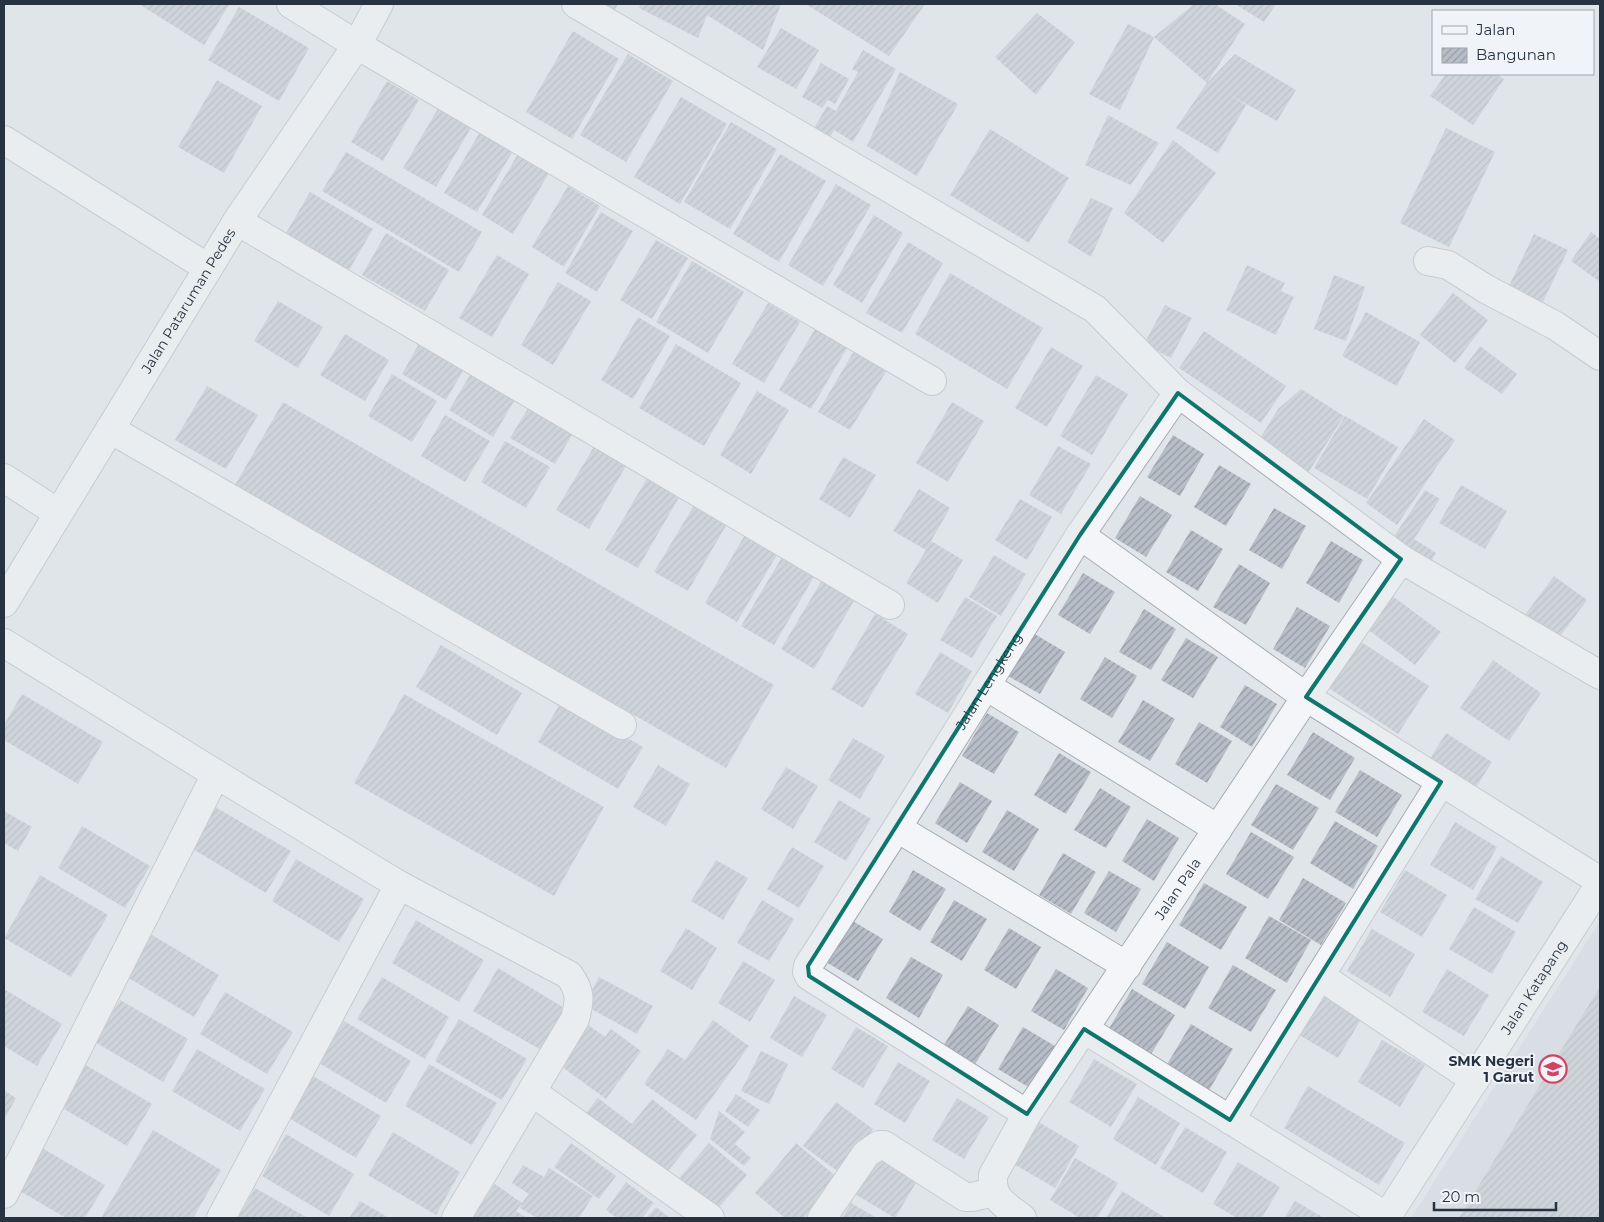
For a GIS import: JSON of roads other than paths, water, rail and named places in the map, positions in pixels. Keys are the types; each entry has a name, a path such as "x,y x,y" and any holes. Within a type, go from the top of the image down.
{"street":[{"path":"291,4 358,46 932,381"},
{"name":"Jalan Pataruman Pedes","path":"4,603 237,221 358,46 379,4"},
{"path":"576,4 1095,309 1178,393 1401,559 1600,674"},
{"path":"4,140 208,268"},
{"path":"237,221 890,605"},
{"path":"1428,261 1448,266 1486,289 1556,326 1600,356"},
{"name":"Jalan Lengkeng","path":"1027,1114 809,976 807,972 808,966 897,828 1080,535 1178,393"},
{"path":"110,429 622,725"},
{"path":"4,478 58,512"},
{"path":"1080,535 1306,697 1600,883"},
{"name":"Jalan Pala","path":"994,1192 993,1175 1027,1114 1306,697 1401,559"},
{"path":"4,643 399,884 569,975 577,987 579,1003 575,1019 456,1218"},
{"path":"986,686 1218,829"},
{"path":"4,1194 216,774"},
{"path":"1230,1120 1441,782"},
{"path":"897,828 1126,966"},
{"name":"Jalan Katapang","path":"1387,1218 1600,883"},
{"path":"221,1218 399,884"},
{"path":"1320,976 1475,1080"},
{"path":"1084,1029 1387,1218"},
{"path":"532,1092 710,1218"},
{"path":"822,1218 866,1154 878,1145 884,1146 965,1197 994,1192 999,1199 1022,1218"}],"place":[{"name":"SMK Negeri 1 Garut","path":"1553,1069"}]}
